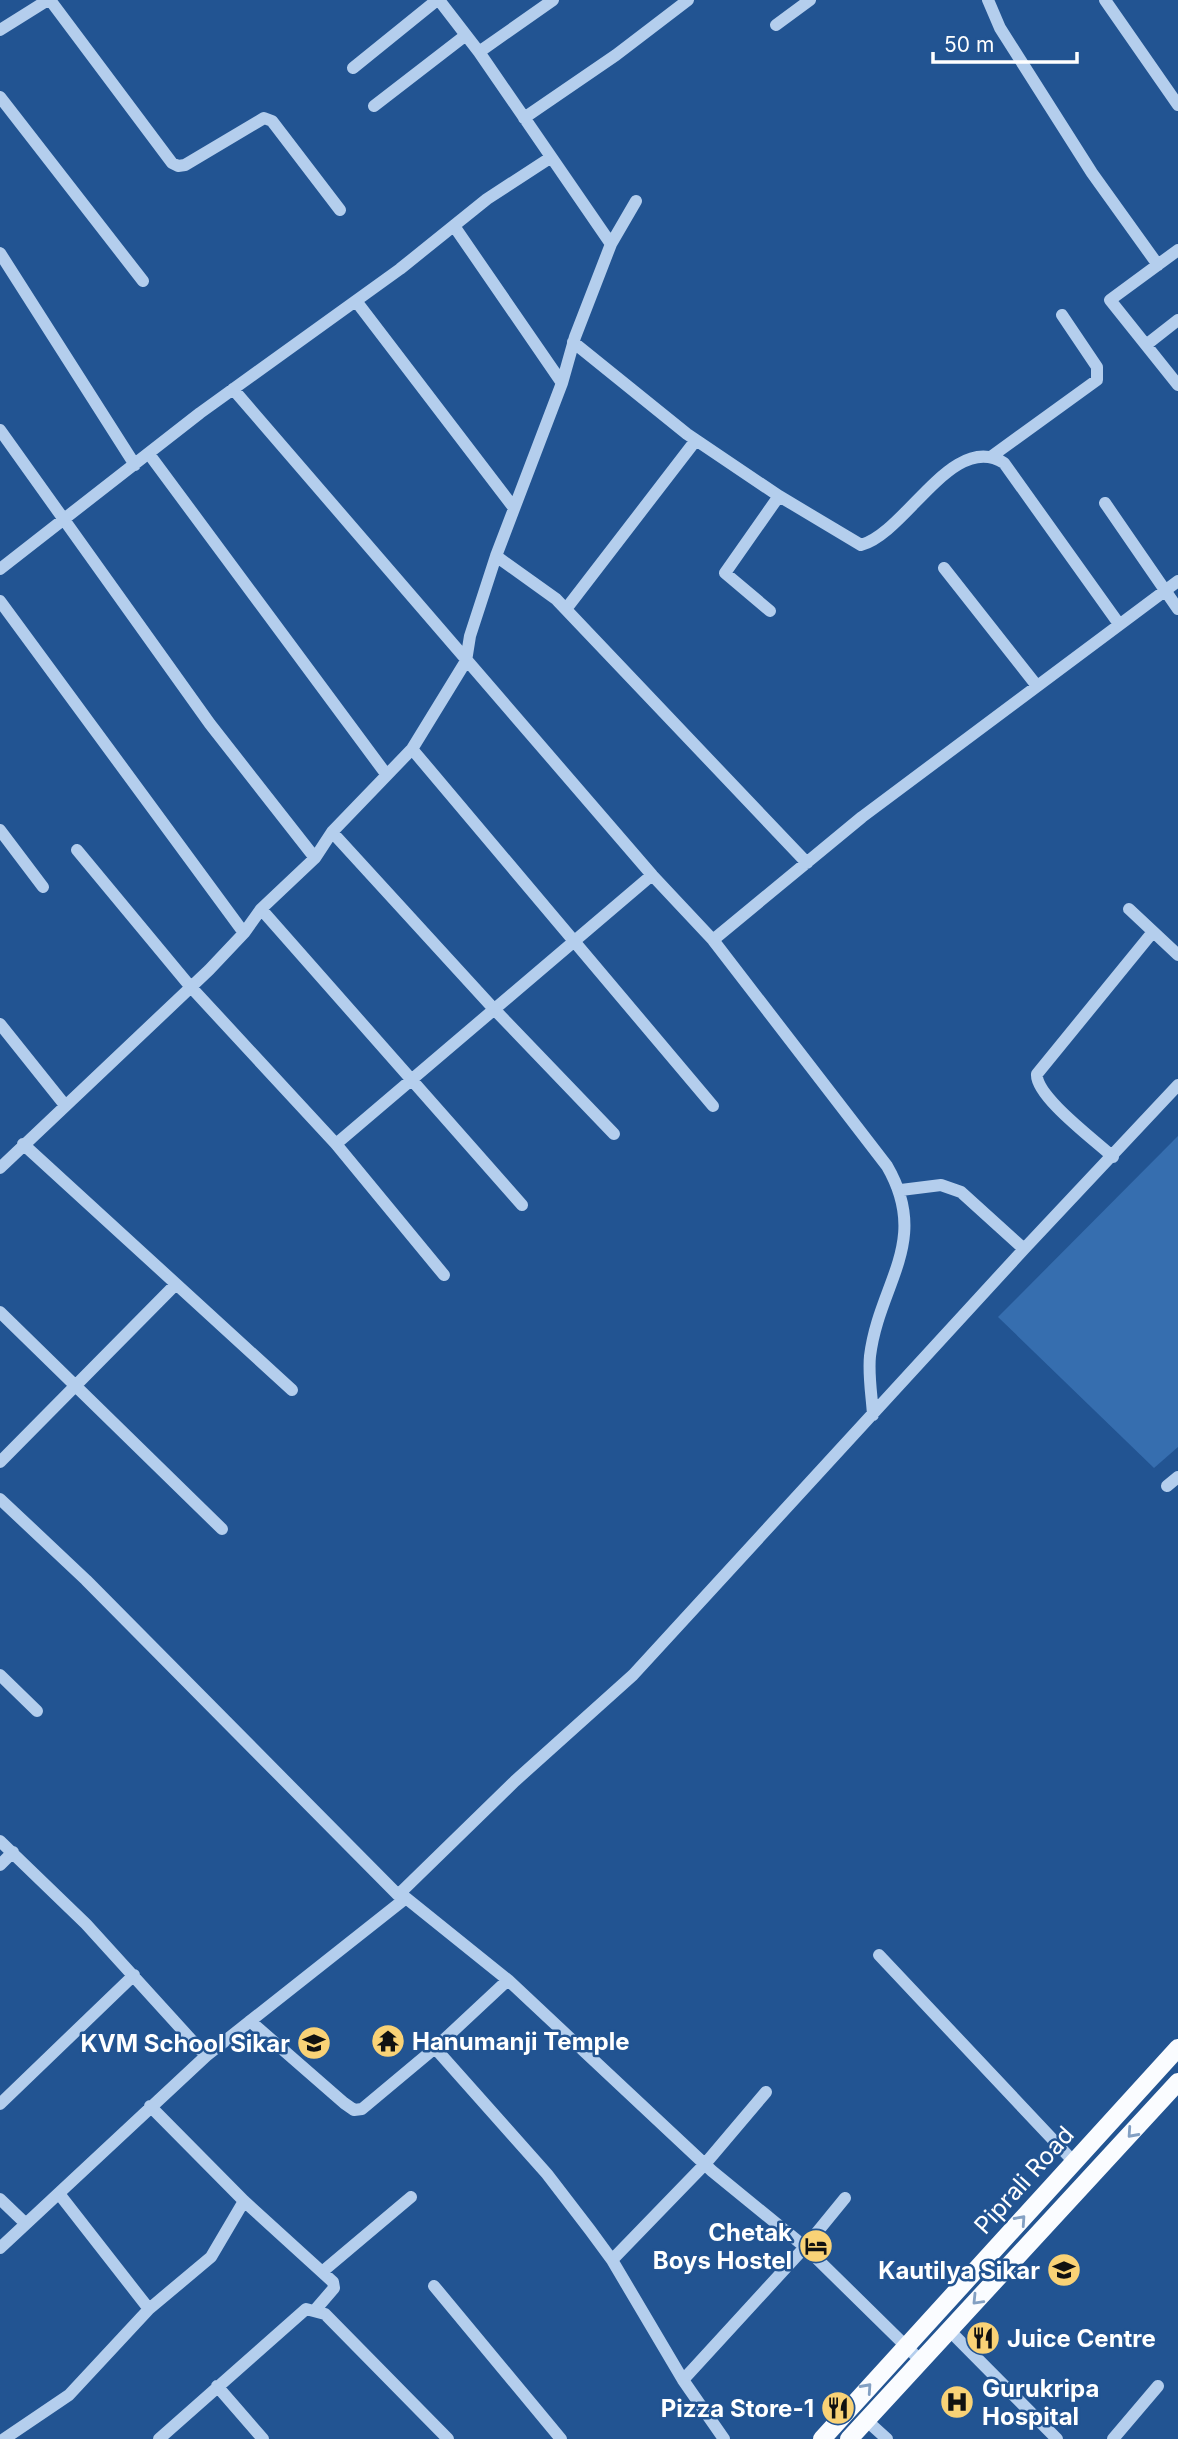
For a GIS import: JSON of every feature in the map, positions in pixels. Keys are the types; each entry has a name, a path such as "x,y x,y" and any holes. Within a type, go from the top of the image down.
{"main road":[{"name":"Piprali Road","path":"822,2439 1178,2049"},
{"path":"849,2439 1178,2082"}],"street":[{"path":"0,30 49,0 172,163 184,165 264,118 272,121 340,210"},
{"path":"353,68 438,0 479,52 611,244"},
{"path":"479,52 553,0"},
{"path":"524,118 616,55 688,0"},
{"path":"776,25 810,0"},
{"path":"988,0 1000,28 1092,173 1158,265"},
{"path":"1105,0 1178,105"},
{"path":"374,106 466,35"},
{"path":"0,97 143,281"},
{"path":"0,569 233,389 356,300 487,199 550,158"},
{"path":"0,1168 244,933 261,909 315,858 332,832 412,749 467,661 470,636 496,556 562,383 573,342 611,244 636,201"},
{"path":"454,226 562,383"},
{"path":"1178,250 1110,300 1178,385"},
{"path":"0,253 135,465"},
{"path":"356,300 514,508"},
{"path":"992,456 1097,380 1097,367 1062,315"},
{"path":"1146,345 1178,320"},
{"path":"573,342 696,440 779,496 861,545 879,537 952,468 975,456 992,456 1003,463 1119,624"},
{"path":"233,389 652,875 713,940 887,1166 901,1190 904,1240 870,1357 873,1415"},
{"path":"0,430 210,724 315,858"},
{"path":"566,609 696,440"},
{"path":"149,454 386,774"},
{"path":"770,611 725,573 779,496"},
{"path":"1105,503 1178,608"},
{"path":"496,556 566,609 807,863"},
{"path":"944,568 1037,686"},
{"path":"713,940 862,817 1178,581"},
{"path":"0,601 244,933"},
{"path":"412,749 713,1106"},
{"path":"0,830 43,887"},
{"path":"332,832 493,1008 614,1134"},
{"path":"77,850 189,985 336,1144 444,1275"},
{"path":"336,1144 652,875"},
{"path":"261,909 522,1205"},
{"path":"1129,909 1178,955"},
{"path":"1113,1157 1044,1095 1037,1081 1037,1074 1152,933"},
{"path":"0,1024 64,1104"},
{"path":"0,2248 25,2223 60,2195 150,2106 206,2056 332,1959 402,1896 515,1781 633,1675 1178,1085"},
{"path":"23,1144 292,1390"},
{"path":"901,1190 941,1185 961,1192 1024,1249"},
{"path":"0,1462 176,1284"},
{"path":"0,1312 222,1529"},
{"path":"1167,1486 1178,1477"},
{"path":"0,1499 86,1580 402,1896 508,1980 705,2164 805,2247 920,2360"},
{"path":"0,1675 37,1711"},
{"path":"0,1841 134,1975 206,2056"},
{"path":"0,1865 13,1852"},
{"path":"879,1955 1074,2162"},
{"path":"0,2104 134,1975"},
{"path":"250,2021 354,2110 373,2102 435,2049 508,1980"},
{"path":"435,2049 547,2174 612,2260 683,2380 724,2439"},
{"path":"612,2260 705,2164 766,2092"},
{"path":"150,2106 244,2201 334,2285 316,2309"},
{"path":"60,2195 149,2309"},
{"path":"322,2272 411,2197"},
{"path":"683,2380 805,2247 845,2198"},
{"path":"0,2199 25,2223"},
{"path":"4,2439 69,2395 149,2309 211,2257 244,2201"},
{"path":"434,2286 561,2439"},
{"path":"159,2439 298,2313 306,2309 316,2309 325,2314 448,2439"},
{"path":"948,2329 1057,2439"},
{"path":"216,2386 263,2439"},
{"path":"1113,2439 1158,2386"},
{"path":"866,2420 887,2439"}],"shaded area":[{"path":"1178,1136 1178,1447 1154,1468 998,1317"}],"place":[{"name":"Hanumanji Temple","path":"388,2041"},
{"name":"KVM School Sikar","path":"314,2043"},
{"name":"Chetak Boys Hostel","path":"816,2246"},
{"name":"Kautilya Sikar","path":"1064,2270"},
{"name":"Juice Centre","path":"983,2338"},
{"name":"Gurukripa Hospital","path":"957,2402"},
{"name":"Pizza Store-1","path":"838,2408"}]}
